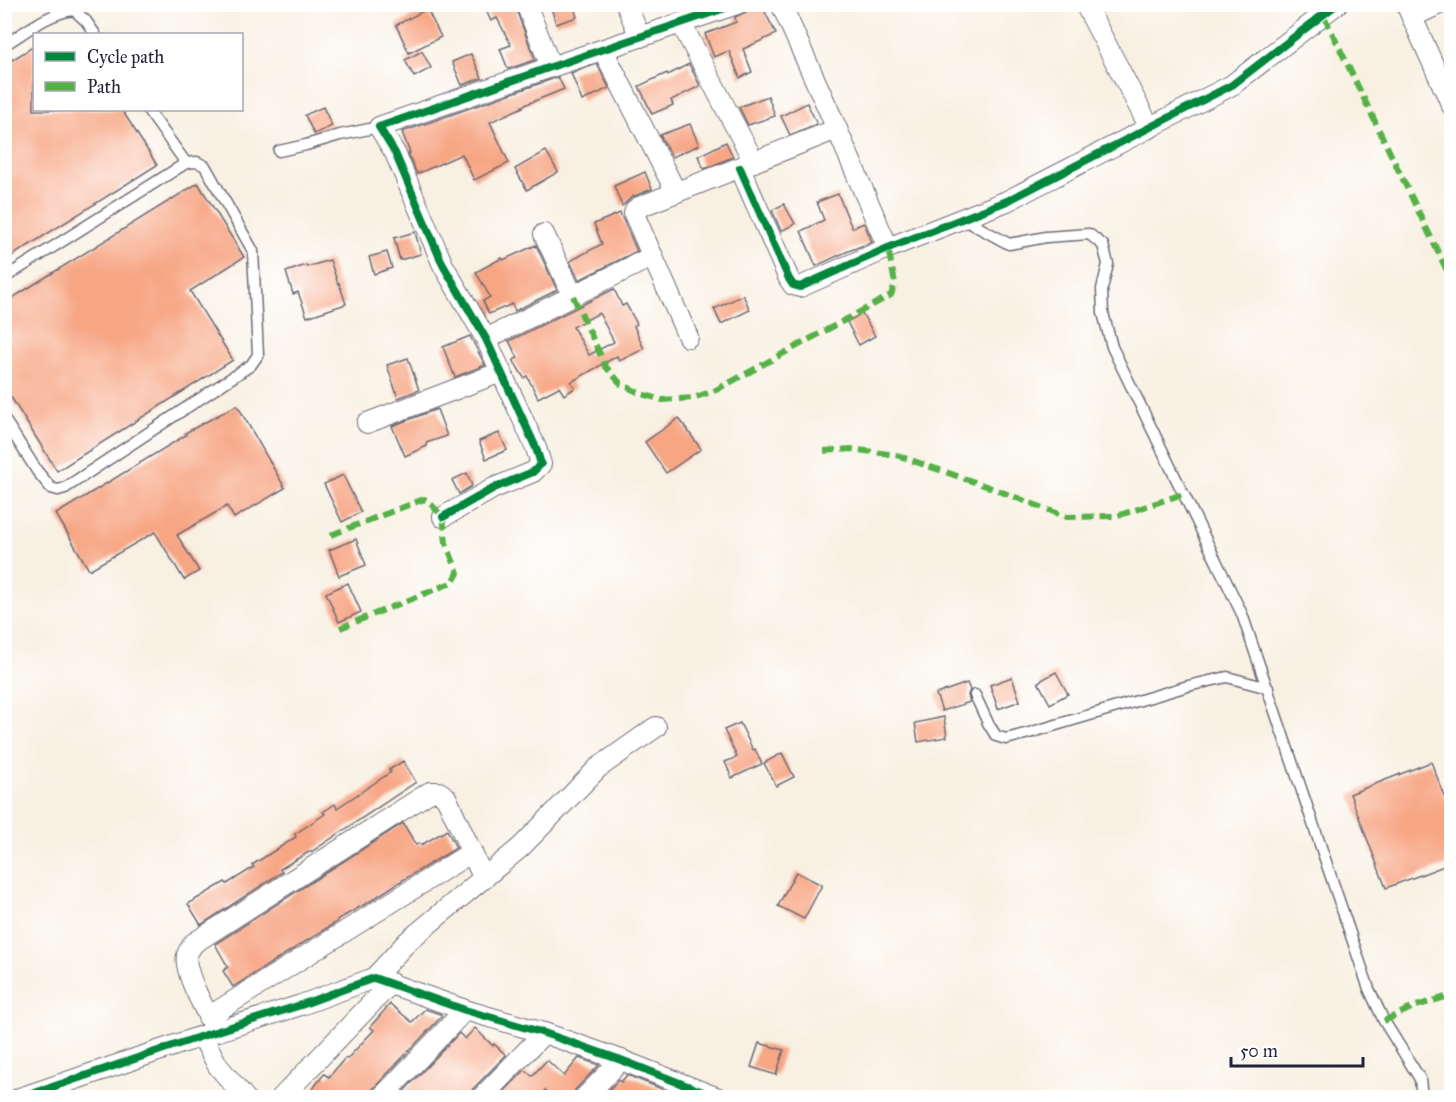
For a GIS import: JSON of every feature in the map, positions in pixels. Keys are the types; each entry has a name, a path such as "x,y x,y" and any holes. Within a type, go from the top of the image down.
{"street":[{"path":"526,4 551,67"},
{"path":"626,4 640,37"},
{"path":"443,517 494,488 533,472 541,464 536,448 486,339 443,266 395,153 379,127 737,4"},
{"path":"782,4 888,248"},
{"path":"1085,4 1150,128"},
{"path":"681,23 747,165 789,279 793,285 800,287 888,248 1007,201 1232,85 1337,4"},
{"path":"1439,4 1409,10 1452,106"},
{"path":"603,50 676,192"},
{"path":"688,337 634,214 635,210 837,129"},
{"path":"544,234 573,296"},
{"path":"486,339 653,256"},
{"path":"367,423 501,372"},
{"path":"281,1098 382,981 408,941 521,847 598,768 656,727"},
{"path":"245,1098 218,1066 209,1028 186,968 187,954 194,943 430,792 439,792 446,798 484,879"},
{"path":"209,1028 472,852"},
{"path":"20,1098 209,1028 301,1005 382,981 621,1060 687,1093 718,1098"},
{"path":"381,1098 465,1010"},
{"path":"481,1098 544,1033"},
{"path":"584,1098 621,1060"}],"lane":[{"path":"4,45 51,16 74,10 94,33"},
{"path":"149,111 186,163"},
{"path":"279,151 379,127"},
{"path":"4,278 186,163 197,162 205,166 253,251 258,355 251,365 65,488 58,490 51,488 37,471 4,419"},
{"path":"963,218 1010,244 1046,237 1089,234 1103,244 1108,264 1102,289 1102,313 1112,347 1242,614 1369,989 1384,1021 1420,1079 1422,1098"},
{"path":"975,695 996,736 1006,739 1188,686 1227,677 1268,688"}],"building":[{"path":"483,4 514,4 535,60 508,69 500,49 511,45 497,18 491,21"},
{"path":"550,4 573,4 577,17 556,24"},
{"path":"754,4 761,4 776,34 743,49 752,72 740,78 729,51 714,57 705,34 736,22 735,17 746,12"},
{"path":"427,9 441,37 409,53 396,25"},
{"path":"33,47 33,111 123,111 157,165 4,261 4,65"},
{"path":"422,51 431,68 414,77 405,60"},
{"path":"471,54 482,78 462,85 452,62"},
{"path":"597,64 609,88 582,101 571,73"},
{"path":"689,64 700,86 671,100 673,105 652,114 639,86"},
{"path":"558,77 564,89 490,122 509,163 474,180 462,154 417,174 402,132"},
{"path":"768,96 775,116 748,125 739,107"},
{"path":"807,103 817,124 790,135 781,116"},
{"path":"323,107 332,126 314,134 305,115"},
{"path":"690,124 699,145 672,157 660,135"},
{"path":"726,142 733,157 704,169 698,156"},
{"path":"546,151 558,172 527,190 515,169"},
{"path":"645,172 652,189 632,197 622,206 614,186"},
{"path":"198,183 244,257 190,291 233,360 57,471 4,386 4,303"},
{"path":"838,194 852,228 864,223 872,242 816,266 801,231 824,220 817,202"},
{"path":"784,204 795,224 781,231 772,210"},
{"path":"620,213 637,251 579,280 570,261 602,244 594,224"},
{"path":"415,232 421,254 400,260 394,238"},
{"path":"536,245 557,290 515,311 512,304 489,314 483,301 490,297 476,272 502,258 503,260"},
{"path":"387,252 392,268 374,274 369,257"},
{"path":"330,260 346,304 307,317 298,292 293,294 286,272"},
{"path":"614,289 622,306 626,304 637,324 634,326 644,349 619,361 617,356 571,382 575,388 564,395 559,387 538,398 527,376 524,378 513,360 518,358 509,341","holes":["599,313 614,342 589,355 573,327"]},
{"path":"743,295 750,310 721,324 714,309"},
{"path":"862,313 875,336 859,345 847,322"},
{"path":"470,336 485,365 455,377 443,347"},
{"path":"408,358 419,390 398,398 387,365"},
{"path":"237,405 285,488 234,518 227,506 177,535 199,571 184,580 155,532 89,570 56,514 186,435 185,433"},
{"path":"437,409 447,436 426,443 427,446 405,456 392,426"},
{"path":"679,418 701,449 666,473 645,442"},
{"path":"499,433 507,450 486,459 479,441"},
{"path":"467,473 472,486 459,494 452,480"},
{"path":"343,475 361,512 342,522 324,484"},
{"path":"356,539 366,565 339,576 329,550"},
{"path":"348,583 361,612 339,622 326,593"},
{"path":"1056,672 1068,694 1050,704 1038,682"},
{"path":"1012,677 1020,701 998,709 990,685"},
{"path":"967,683 970,690 968,695 970,702 942,711 936,694"},
{"path":"944,717 947,737 918,742 915,723"},
{"path":"740,723 762,764 732,778 725,762 737,757 724,730"},
{"path":"782,753 794,777 776,786 764,763"},
{"path":"403,761 416,782 311,852 280,869 282,872 201,925 188,904 254,867 252,865 296,837 295,834 325,814 323,812 335,804 337,808 391,772 389,770"},
{"path":"1431,762 1452,814 1452,863 1386,888 1350,794"},
{"path":"403,823 416,845 419,843 421,845 447,830 456,848 337,920 233,987 223,971 228,967 215,944"},
{"path":"796,872 822,885 804,919 778,906"},
{"path":"390,1004 412,1022 425,1009 442,1016 372,1090 369,1098 306,1098 324,1074 329,1077 374,1030 370,1027"},
{"path":"475,1028 506,1055 472,1090 469,1098 410,1098 404,1091 459,1033 465,1039"},
{"path":"759,1043 784,1050 776,1075 751,1067"},
{"path":"579,1058 599,1065 575,1090 572,1098 554,1098 545,1090 538,1098 498,1098 525,1070 532,1076 547,1060 564,1076"},
{"path":"627,1075 680,1098 605,1098 603,1096"}],"marked path":[{"path":"1324,16 1452,281"},
{"path":"573,296 606,367 621,384 662,400 693,398 716,390 891,295 895,283 888,248"},
{"path":"824,451 851,449 896,455 1067,517 1117,516 1183,494"},
{"path":"331,535 424,499 443,517 446,543 458,573 453,582 340,628"},
{"path":"1384,1021 1413,1007 1452,995"}],"cycle path":[{"path":"443,517 494,488 533,472 541,464 536,448 486,339 443,265 395,153 379,127 737,4"},
{"path":"740,168 789,279 793,285 800,287 888,248 1007,201 1232,85 1337,4"},
{"path":"20,1098 301,1005 374,978 465,1010 544,1033 718,1098"}]}
